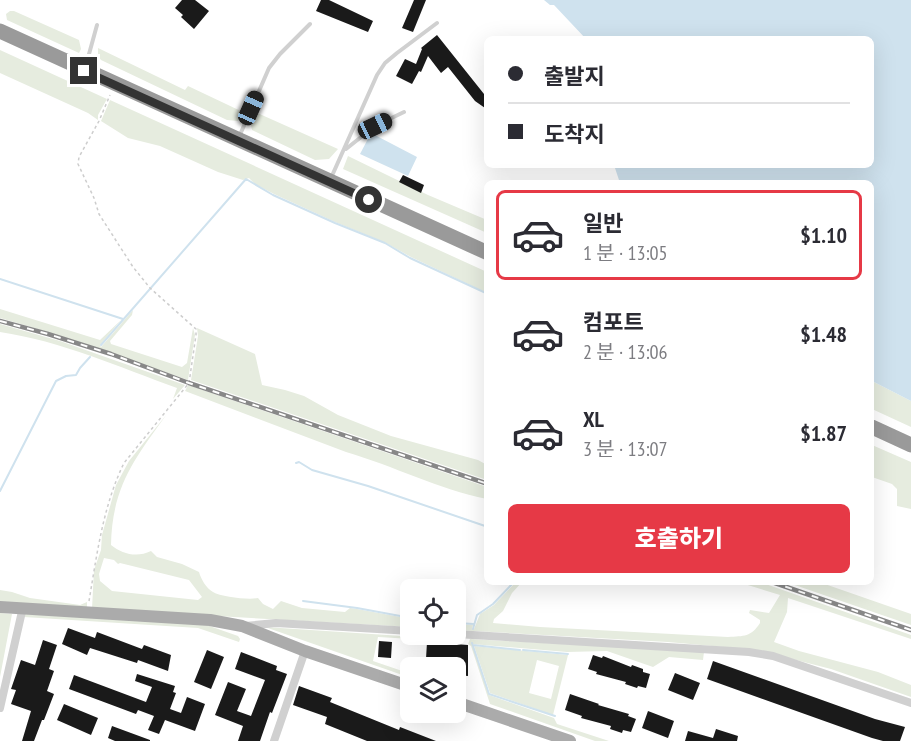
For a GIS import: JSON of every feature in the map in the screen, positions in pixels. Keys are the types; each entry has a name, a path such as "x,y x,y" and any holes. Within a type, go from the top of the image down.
{"highway":[{"path":"0,31 114,85 484,251"},
{"path":"874,428 911,445"}],"main road":[{"path":"0,607 210,620 242,626 305,651 400,683"},
{"path":"466,706 538,736 570,741"}],"street":[{"path":"0,708 23,607"},
{"path":"242,626 276,623 400,630"},
{"path":"466,635 757,653 773,656 911,703"},
{"path":"274,741 305,651"}],"lane":[{"path":"330,182 377,75 385,63 437,23"},
{"path":"238,141 269,68 310,24"},
{"path":"84,71 97,25"},
{"path":"345,149 375,126 404,112"}],"path":[{"path":"87,614 93,570 100,550 109,502 118,477 124,463 189,383 196,335 196,329 150,288 133,267 99,214 78,164 79,157 99,121 114,85"}],"shaded area":[{"path":"10,11 79,40 81,49 79,53 7,20 6,14"},
{"path":"98,48 185,90 188,86 245,113 238,121 227,120 101,60 98,56"},
{"path":"0,50 107,99 98,115 98,120 88,113 0,73"},
{"path":"110,100 484,271 484,292 386,243 274,194 255,184 249,178 243,180 218,172 160,146 128,138 101,121"},
{"path":"253,111 338,149 329,159 315,160 252,130 250,121"},
{"path":"348,156 428,195 484,219 484,232 343,169"},
{"path":"0,309 100,340 121,320 100,345 101,347 133,310 132,315 110,341 111,344 182,367 187,363 193,328 195,335 188,380 0,318"},
{"path":"0,324 60,341 185,385 173,399 177,388 68,348 0,332"},
{"path":"197,328 255,354 262,385 304,396 338,415 391,436 478,460 484,463 484,479 191,380 198,336"},
{"path":"874,382 911,401 911,427 874,410"},
{"path":"188,385 484,486 484,498 346,452 185,391"},
{"path":"167,414 127,474 116,506 111,545 125,553 135,555 151,551 157,557 182,564 199,572 208,588 222,595 235,598 258,598 263,604 273,609 281,601 302,608 345,612 350,608 400,617 400,626 92,609 94,570 116,485 129,461","holes":["104,558 114,560 118,564 189,580 202,597 198,600 112,591 100,581 99,574"]},
{"path":"874,446 911,462 911,509 897,506 897,489 892,484 874,478"},
{"path":"513,585 519,585 493,623 743,636 753,631 760,623 760,620 749,613 750,610 769,613 780,595 748,585 769,585 911,635 911,639 788,598 787,612 774,642 878,672 911,685 911,697 831,669 757,650 668,642 466,631 466,625 473,625 472,629 474,629 480,614 494,605"},
{"path":"795,585 828,585 911,614 911,625"},
{"path":"0,590 30,598 80,605 87,602 87,609 0,603"},
{"path":"0,613 12,614 0,677"},
{"path":"24,614 201,623 238,636 240,639 239,642 198,628 24,617"},
{"path":"265,627 400,636 400,638 378,637 373,661 400,670 400,674"},
{"path":"470,639 704,652 703,660 669,657 653,667 607,651 567,652 472,644 489,695 554,718 557,724 609,741 595,741 490,704 471,646 468,644"},
{"path":"474,646 568,655 553,715 490,693","holes":["537,660 559,666 551,699 529,693"]}],"water":[{"path":"544,0 911,0 911,401 874,382 874,180 619,180 615,168 874,168 874,36 583,36 554,5"},
{"path":"371,133 417,157 408,176 360,154"}],"building":[{"path":"182,0 195,0 209,11 194,29 175,8"},
{"path":"321,0 329,0 373,21 368,32 316,11"},
{"path":"414,0 426,0 413,32 402,28"},
{"path":"437,35 484,94 484,107 475,101 448,67 441,73 428,56 421,72 419,71 412,84 396,76 405,59 416,64 421,48"},
{"path":"403,175 424,185 421,193 399,182"},
{"path":"68,628 95,638 97,632 142,649 144,645 171,655 168,671 138,660 137,663 90,648 87,655 62,644"},
{"path":"43,640 57,645 49,669 54,671 47,691 54,694 34,741 22,741 31,711 11,704 16,690 11,689 21,660 35,665"},
{"path":"379,641 392,642 391,658 378,657"},
{"path":"427,645 468,645 468,676 466,676 466,657 426,657"},
{"path":"207,650 224,657 211,689 194,682"},
{"path":"241,652 277,666 276,670 287,674 260,741 238,741 243,726 215,715 228,682 246,689 237,711 251,716 265,680 235,669"},
{"path":"593,655 643,669 643,672 650,674 646,688 638,686 637,688 625,684 626,682 596,674 597,672 588,669"},
{"path":"713,661 875,719 905,727 900,741 883,741 872,738 707,679"},
{"path":"675,673 700,683 693,700 668,690"},
{"path":"137,674 175,686 173,692 176,693 170,709 181,713 187,697 205,704 195,731 165,720 159,734 148,730 154,716 138,710 136,714 69,689 74,675 146,702 152,687 135,681"},
{"path":"299,686 332,698 330,702 399,730 400,727 436,741 367,741 325,724 327,717 293,705"},
{"path":"570,694 629,714 628,716 636,719 631,732 623,730 622,733 610,729 611,726 581,718 582,716 565,710"},
{"path":"64,704 98,718 91,735 57,720"},
{"path":"648,711 674,721 668,738 642,728"},
{"path":"112,726 150,741 115,741 108,738"},
{"path":"716,729 738,736 737,741 685,741 688,731 713,738"}],"waterway":[{"path":"101,345 246,179 273,195 385,243 410,258 484,292"},
{"path":"0,279 123,319"},
{"path":"0,491 56,381 66,376 76,375 90,357"},
{"path":"296,463 299,462 312,470 368,486 484,526"},
{"path":"473,629 477,615 493,604 511,585"},
{"path":"303,601 400,616"},
{"path":"466,624 474,624"},
{"path":"472,643 489,694 555,716"},
{"path":"473,645 520,650"},
{"path":"523,650 568,654"}],"railway":[{"path":"0,321 111,354 189,383 484,483"},
{"path":"781,585 911,630"}],"route":[{"path":"84,71 369,200"}]}
